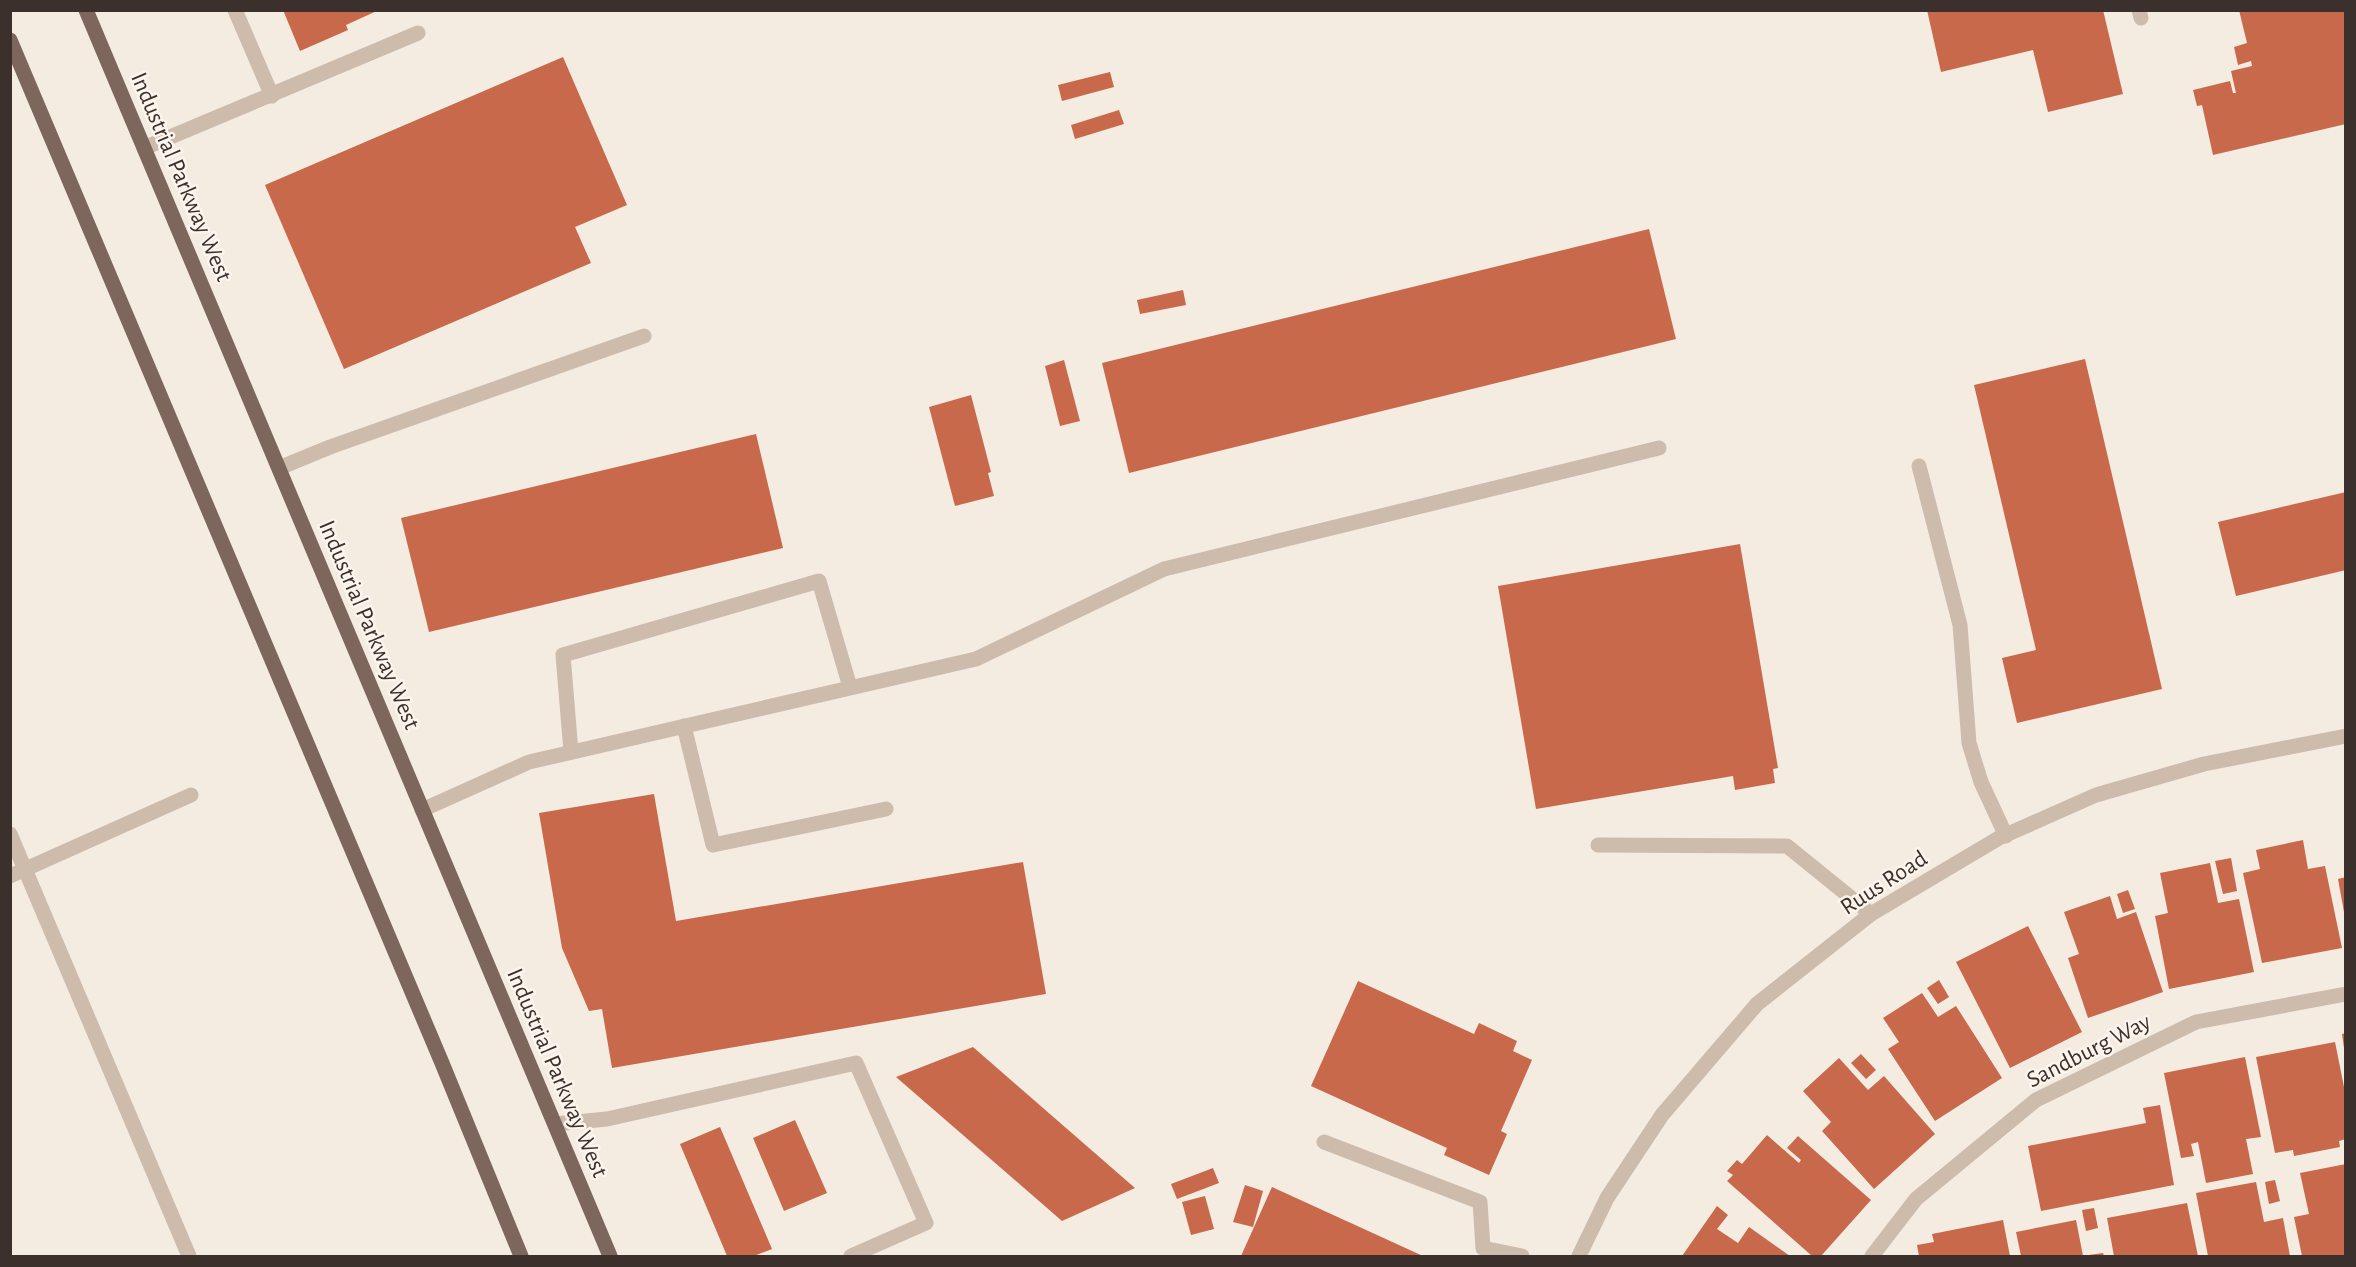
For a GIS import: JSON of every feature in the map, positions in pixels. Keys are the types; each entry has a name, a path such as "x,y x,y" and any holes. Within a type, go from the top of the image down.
{"main road":[{"name":"Industrial Parkway West","path":"86,10 610,1257"},
{"path":"10,40 428,1030 521,1257"}],"street":[{"path":"235,10 272,96"},
{"path":"144,148 418,33"},
{"path":"279,468 330,447 644,336"},
{"path":"423,810 529,762 975,659 1164,569 1659,448"},
{"path":"1919,466 1960,625 1969,743 1980,782 2006,836"},
{"path":"571,752 563,655 819,581 850,687"},
{"path":"684,726 714,845 886,810"},
{"name":"Ruus Road","path":"1579,1257 1607,1198 1669,1107 1757,1004 1871,914 2006,836 2097,795 2183,770 2346,736"},
{"path":"10,876 191,795"},
{"path":"10,834 189,1257"},
{"path":"1598,845 1787,846 1871,914"},
{"name":"Sandburg Way","path":"1872,1257 1916,1199 2036,1100 2196,1022 2346,994"},
{"path":"555,1124 607,1119 856,1063 926,1223 851,1257"},
{"path":"1324,1142 1480,1202 1483,1248 1522,1257"}],"building":[{"path":"283,10 379,10 346,25 348,30 300,51"},
{"path":"1927,10 2103,10 2123,94 2048,112 2033,50 1941,72"},
{"path":"2239,10 2346,10 2346,124 2213,155 2202,105 2197,106 2193,90 2230,81 2233,93 2236,93 2231,71 2252,66 2251,61 2238,65 2234,47 2247,43"},
{"path":"563,57 627,205 575,227 591,263 344,369 265,185"},
{"path":"1110,72 1114,87 1062,101 1058,85"},
{"path":"1119,110 1124,124 1075,139 1071,125"},
{"path":"1649,229 1676,339 1129,473 1102,363"},
{"path":"1183,290 1186,305 1140,314 1137,300"},
{"path":"2085,359 2162,689 2017,723 2002,658 2036,650 1974,385"},
{"path":"1064,360 1080,421 1060,426 1045,366"},
{"path":"971,395 991,472 988,473 994,496 955,506 929,407"},
{"path":"756,434 783,548 429,632 401,518"},
{"path":"2346,492 2346,570 2236,596 2218,522"},
{"path":"1740,544 1778,768 1773,769 1775,783 1735,790 1733,776 1536,809 1498,586"},
{"path":"654,794 676,921 1023,862 1046,994 612,1068 602,1009 589,1011 562,948 539,813"},
{"path":"2303,840 2308,869 2325,866 2342,948 2262,963 2243,873 2260,869 2256,850"},
{"path":"2231,858 2237,891 2223,894 2215,861"},
{"path":"2210,863 2218,903 2239,899 2254,972 2169,989 2155,916 2168,913 2160,873"},
{"path":"2346,877 2346,911 2344,912 2338,879"},
{"path":"2128,890 2135,909 2123,913 2117,894"},
{"path":"2110,896 2117,919 2136,912 2163,992 2088,1018 2068,958 2079,954 2064,912"},
{"path":"2028,926 2082,1032 2010,1068 1956,962"},
{"path":"1939,980 1949,997 1938,1004 1927,988"},
{"path":"1358,981 1474,1034 1479,1023 1517,1041 1513,1051 1532,1060 1501,1131 1507,1134 1489,1175 1444,1155 1447,1148 1311,1086"},
{"path":"1922,993 1938,1017 1956,1006 2002,1078 1935,1121 1888,1049 1899,1042 1883,1018"},
{"path":"2346,1033 2346,1048 2344,1048 2342,1034"},
{"path":"2335,1042 2346,1097 2346,1139 2339,1141 2340,1147 2294,1156 2293,1150 2275,1153 2256,1057"},
{"path":"973,1047 1135,1188 1062,1221 896,1077"},
{"path":"1861,1054 1876,1070 1866,1079 1851,1063"},
{"path":"2245,1057 2261,1137 2246,1139 2253,1174 2206,1183 2198,1142 2191,1144 2194,1156 2181,1158 2164,1073"},
{"path":"1839,1058 1868,1090 1884,1076 1935,1134 1874,1189 1822,1131 1831,1122 1803,1091"},
{"path":"2160,1105 2174,1185 2041,1211 2028,1146 2146,1123 2143,1108"},
{"path":"795,1120 827,1193 784,1211 753,1138"},
{"path":"720,1127 772,1249 754,1256 727,1256 680,1144"},
{"path":"1767,1135 1799,1163 1801,1160 1787,1148 1798,1136 1871,1200 1821,1256 1812,1256 1727,1181 1733,1175 1727,1171 1737,1160 1742,1164"},
{"path":"2346,1164 2346,1256 2302,1256 2294,1217 2309,1214 2300,1173"},
{"path":"1213,1168 1219,1183 1177,1199 1171,1184"},
{"path":"2275,1180 2280,1201 2269,1204 2265,1182"},
{"path":"2256,1182 2264,1222 2283,1218 2290,1256 2208,1256 2196,1193"},
{"path":"1245,1185 1263,1191 1253,1227 1233,1222"},
{"path":"1272,1187 1423,1256 1241,1256"},
{"path":"1205,1196 1214,1229 1191,1235 1182,1202"},
{"path":"2187,1203 2198,1256 2114,1256 2107,1218"},
{"path":"1717,1206 1728,1215 1717,1229 1738,1243 1749,1227 1790,1256 1682,1256"},
{"path":"2094,1208 2098,1228 2086,1231 2082,1210"},
{"path":"2003,1220 2010,1256 1919,1256 1917,1245 1934,1242 1932,1234"},
{"path":"2076,1220 2083,1256 2021,1256 2016,1232"},
{"path":"2103,1253 2104,1256 2089,1256 2089,1255"}]}
